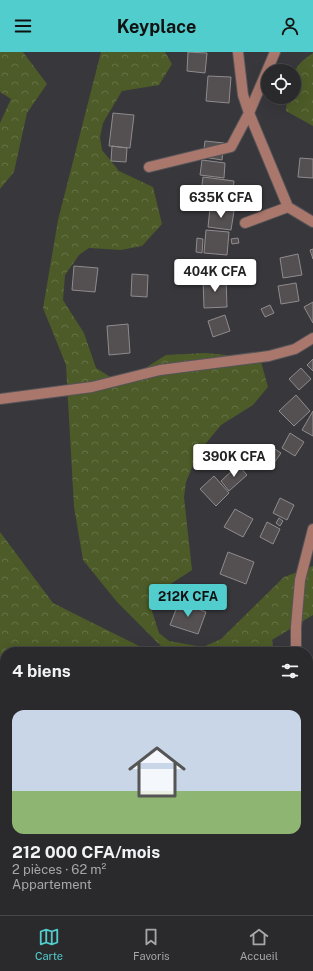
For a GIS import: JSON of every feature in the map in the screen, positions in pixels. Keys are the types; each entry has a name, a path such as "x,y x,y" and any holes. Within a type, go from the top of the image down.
{"street":[{"path":"238,52 244,95 249,113 288,207 313,222"},
{"path":"148,167 231,148 249,113 275,52"},
{"path":"245,223 288,207"},
{"path":"0,399 92,387 160,370 269,356 295,348 313,338"},
{"path":"296,647 300,580 313,529"}],"green space":[{"path":"0,52 23,52 47,84 27,113 14,172 0,189 0,123 11,99 0,92"},
{"path":"101,52 165,52 172,64 159,85 122,91 103,123 100,137 102,150 119,171 153,187 162,224 142,246 121,250 89,248 79,255 65,275 63,300 84,333 96,368 117,381 131,377 166,355 205,353 260,358 268,387 253,405 221,425 198,453 186,482 184,497 192,570 154,595 151,608 159,633 169,641 203,647 162,647 117,602 83,560 74,507 66,365 43,308 58,220"},
{"path":"313,53 313,126 286,111 286,104 301,104 300,64"},
{"path":"0,532 53,603 141,647 0,647"},
{"path":"313,566 313,615 272,640 273,647 203,647 221,639 284,577"}],"building":[{"path":"188,52 207,53 205,73 187,71"},
{"path":"208,76 231,77 229,103 206,101"},
{"path":"113,113 134,115 130,148 109,146"},
{"path":"205,141 224,143 222,160 203,157"},
{"path":"112,146 127,148 126,162 111,161"},
{"path":"300,158 313,159 313,178 298,177"},
{"path":"202,160 225,163 224,178 200,175"},
{"path":"203,177 234,181 231,204 200,200"},
{"path":"210,208 234,211 231,230 208,227"},
{"path":"206,230 229,232 227,255 204,253"},
{"path":"197,238 203,239 202,253 196,252"},
{"path":"238,238 239,243 232,244 231,239"},
{"path":"313,249 313,259 310,250"},
{"path":"298,254 302,275 283,278 280,258"},
{"path":"74,266 98,268 95,292 72,290"},
{"path":"132,274 148,275 147,297 131,296"},
{"path":"226,278 227,307 204,308 203,279"},
{"path":"296,283 299,301 281,304 278,286"},
{"path":"313,302 313,323 304,307"},
{"path":"270,305 274,313 265,317 261,309"},
{"path":"225,315 230,331 213,337 208,321"},
{"path":"128,324 130,353 109,355 107,326"},
{"path":"313,359 313,371 307,365"},
{"path":"301,368 311,379 299,390 289,379"},
{"path":"296,395 310,411 294,426 279,411"},
{"path":"313,411 313,436 302,430"},
{"path":"290,433 304,442 295,456 282,448"},
{"path":"270,446 281,453 274,463 263,455"},
{"path":"251,450 260,459 249,470 240,460"},
{"path":"238,465 247,475 229,491 221,481"},
{"path":"214,476 229,493 216,506 200,489"},
{"path":"280,498 294,505 287,520 273,513"},
{"path":"235,509 253,519 243,537 224,527"},
{"path":"279,518 283,521 280,526 276,523"},
{"path":"267,522 280,529 273,544 260,537"},
{"path":"228,552 254,562 246,584 220,574"},
{"path":"179,602 206,612 198,634 170,625"}]}
